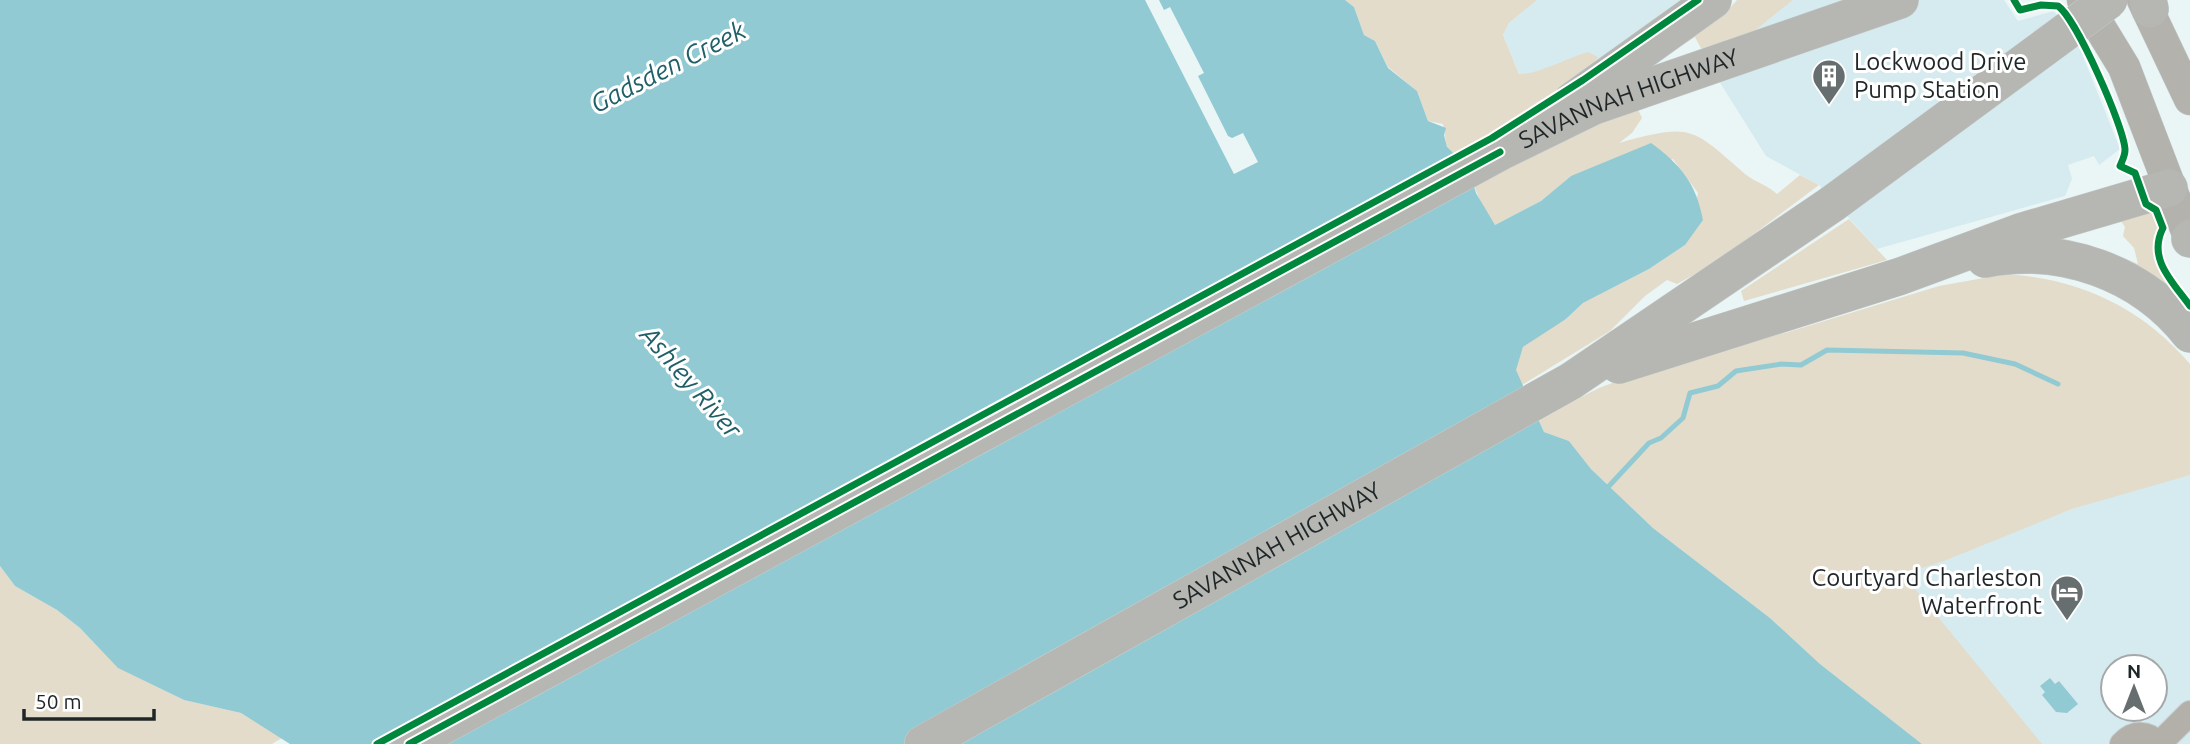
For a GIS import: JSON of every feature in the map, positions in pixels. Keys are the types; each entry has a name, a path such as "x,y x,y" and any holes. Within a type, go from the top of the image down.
{"highway":[{"path":"1500,152 1713,0"},
{"name":"SAVANNAH HIGHWAY","path":"409,744 1500,152 1594,106 1681,74 1790,41 1900,0"},
{"name":"SAVANNAH HIGHWAY","path":"923,744 1565,384 1832,204 2109,0"},
{"path":"1565,384 1692,340 1901,276 2020,232 2179,183"},
{"path":"1901,276 2020,254 2070,259 2123,278 2156,299 2190,334"}],"main road":[{"path":"2083,0 2124,67 2179,183 2190,238"},
{"path":"2147,3 2190,99"}],"lane":[{"path":"2122,744 2140,734 2147,735 2159,744 2190,713"}],"shaded area":[{"path":"1345,0 1537,0 1509,23 1503,35 1519,74 1536,71 1588,52 1598,57 1589,68 1533,106 1519,120 1457,156 1447,148 1443,124 1428,121 1417,91 1388,67 1375,41 1364,35 1354,7"},
{"path":"1537,0 1702,0 1536,114 1503,35 1509,23"},
{"path":"1737,0 1793,0 1757,29 1717,78 1695,37 1667,55 1686,36 1730,8"},
{"path":"1793,0 2004,0 2018,21 2054,11 2081,51 2120,149 2099,165 2094,156 2068,165 2072,179 2065,196 1877,249 1819,185 1766,156 1717,78 1757,29"},
{"path":"1636,105 1642,118 1632,133 1619,143 1662,133 1689,133 1701,138 1745,174 1777,194 1800,175 1819,185 1715,263 1677,284 1667,280 1645,296 1610,331 1522,385 1515,370 1523,347 1566,319 1583,303 1649,269 1685,245 1698,193 1673,159 1571,176 1541,201 1495,225 1487,216 1474,186 1530,153"},
{"path":"2150,210 2156,214 2161,228 2156,250 2163,271 2190,310 2079,244 2104,250 2138,264 2134,248 2123,236 2125,227 2121,221"},
{"path":"1849,219 1887,260 1744,301 1741,291"},
{"path":"2006,274 2059,282 2107,299 2151,327 2190,364 2190,475 2072,509 1944,561 1903,574 2042,744 1922,744 1820,664 1770,618 1653,528 1591,469 1569,441 1544,432 1538,419 1599,388 1705,348 1785,333 1939,286"},
{"path":"2190,473 2190,744 2030,744 1903,574 2072,509"},
{"path":"0,566 15,586 57,610 80,628 119,668 184,700 241,713 282,738 272,744 0,744"}],"water":[{"path":"0,0 1345,0 1354,7 1364,35 1375,41 1388,68 1417,91 1428,121 1446,128 1444,135 1447,147 1468,167 1476,193 1495,225 1541,201 1571,176 1651,143 1686,176 1696,195 1703,220 1685,245 1649,269 1583,303 1566,319 1523,347 1516,370 1544,432 1569,441 1591,469 1653,528 1770,618 1820,664 1922,744 290,744 241,713 184,700 118,668 80,628 57,610 15,586 0,566"},
{"path":"2050,678 2055,684 2059,681 2078,704 2067,713 2056,712 2042,695 2045,692 2040,686"}],"pier":[{"path":"1145,0 1159,0 1164,10 1170,7 1204,73 1198,76 1228,136 1232,138 1243,133 1258,162 1234,174"}],"waterway":[{"path":"1609,486 1649,443 1661,438 1683,418 1690,393 1718,386 1736,371 1781,364 1801,365 1827,350 1963,353 2015,364 2058,384"}],"cycle path":[{"path":"377,744 1492,138 1583,80 1698,0"},
{"path":"2014,0 2020,10 2041,5 2058,6 2076,31 2098,75 2123,138 2125,150 2120,166 2135,173 2146,204 2156,210 2163,228 2159,239 2160,260 2164,270 2190,306"},
{"path":"409,744 1500,152"}],"place":[{"name":"Lockwood Drive Pump Station","path":"1829,106"},
{"name":"Courtyard Charleston Waterfront","path":"2067,622"}],"water label":[{"name":"Gadsden Creek","path":"668,67"},
{"name":"Ashley River","path":"691,382"}]}
